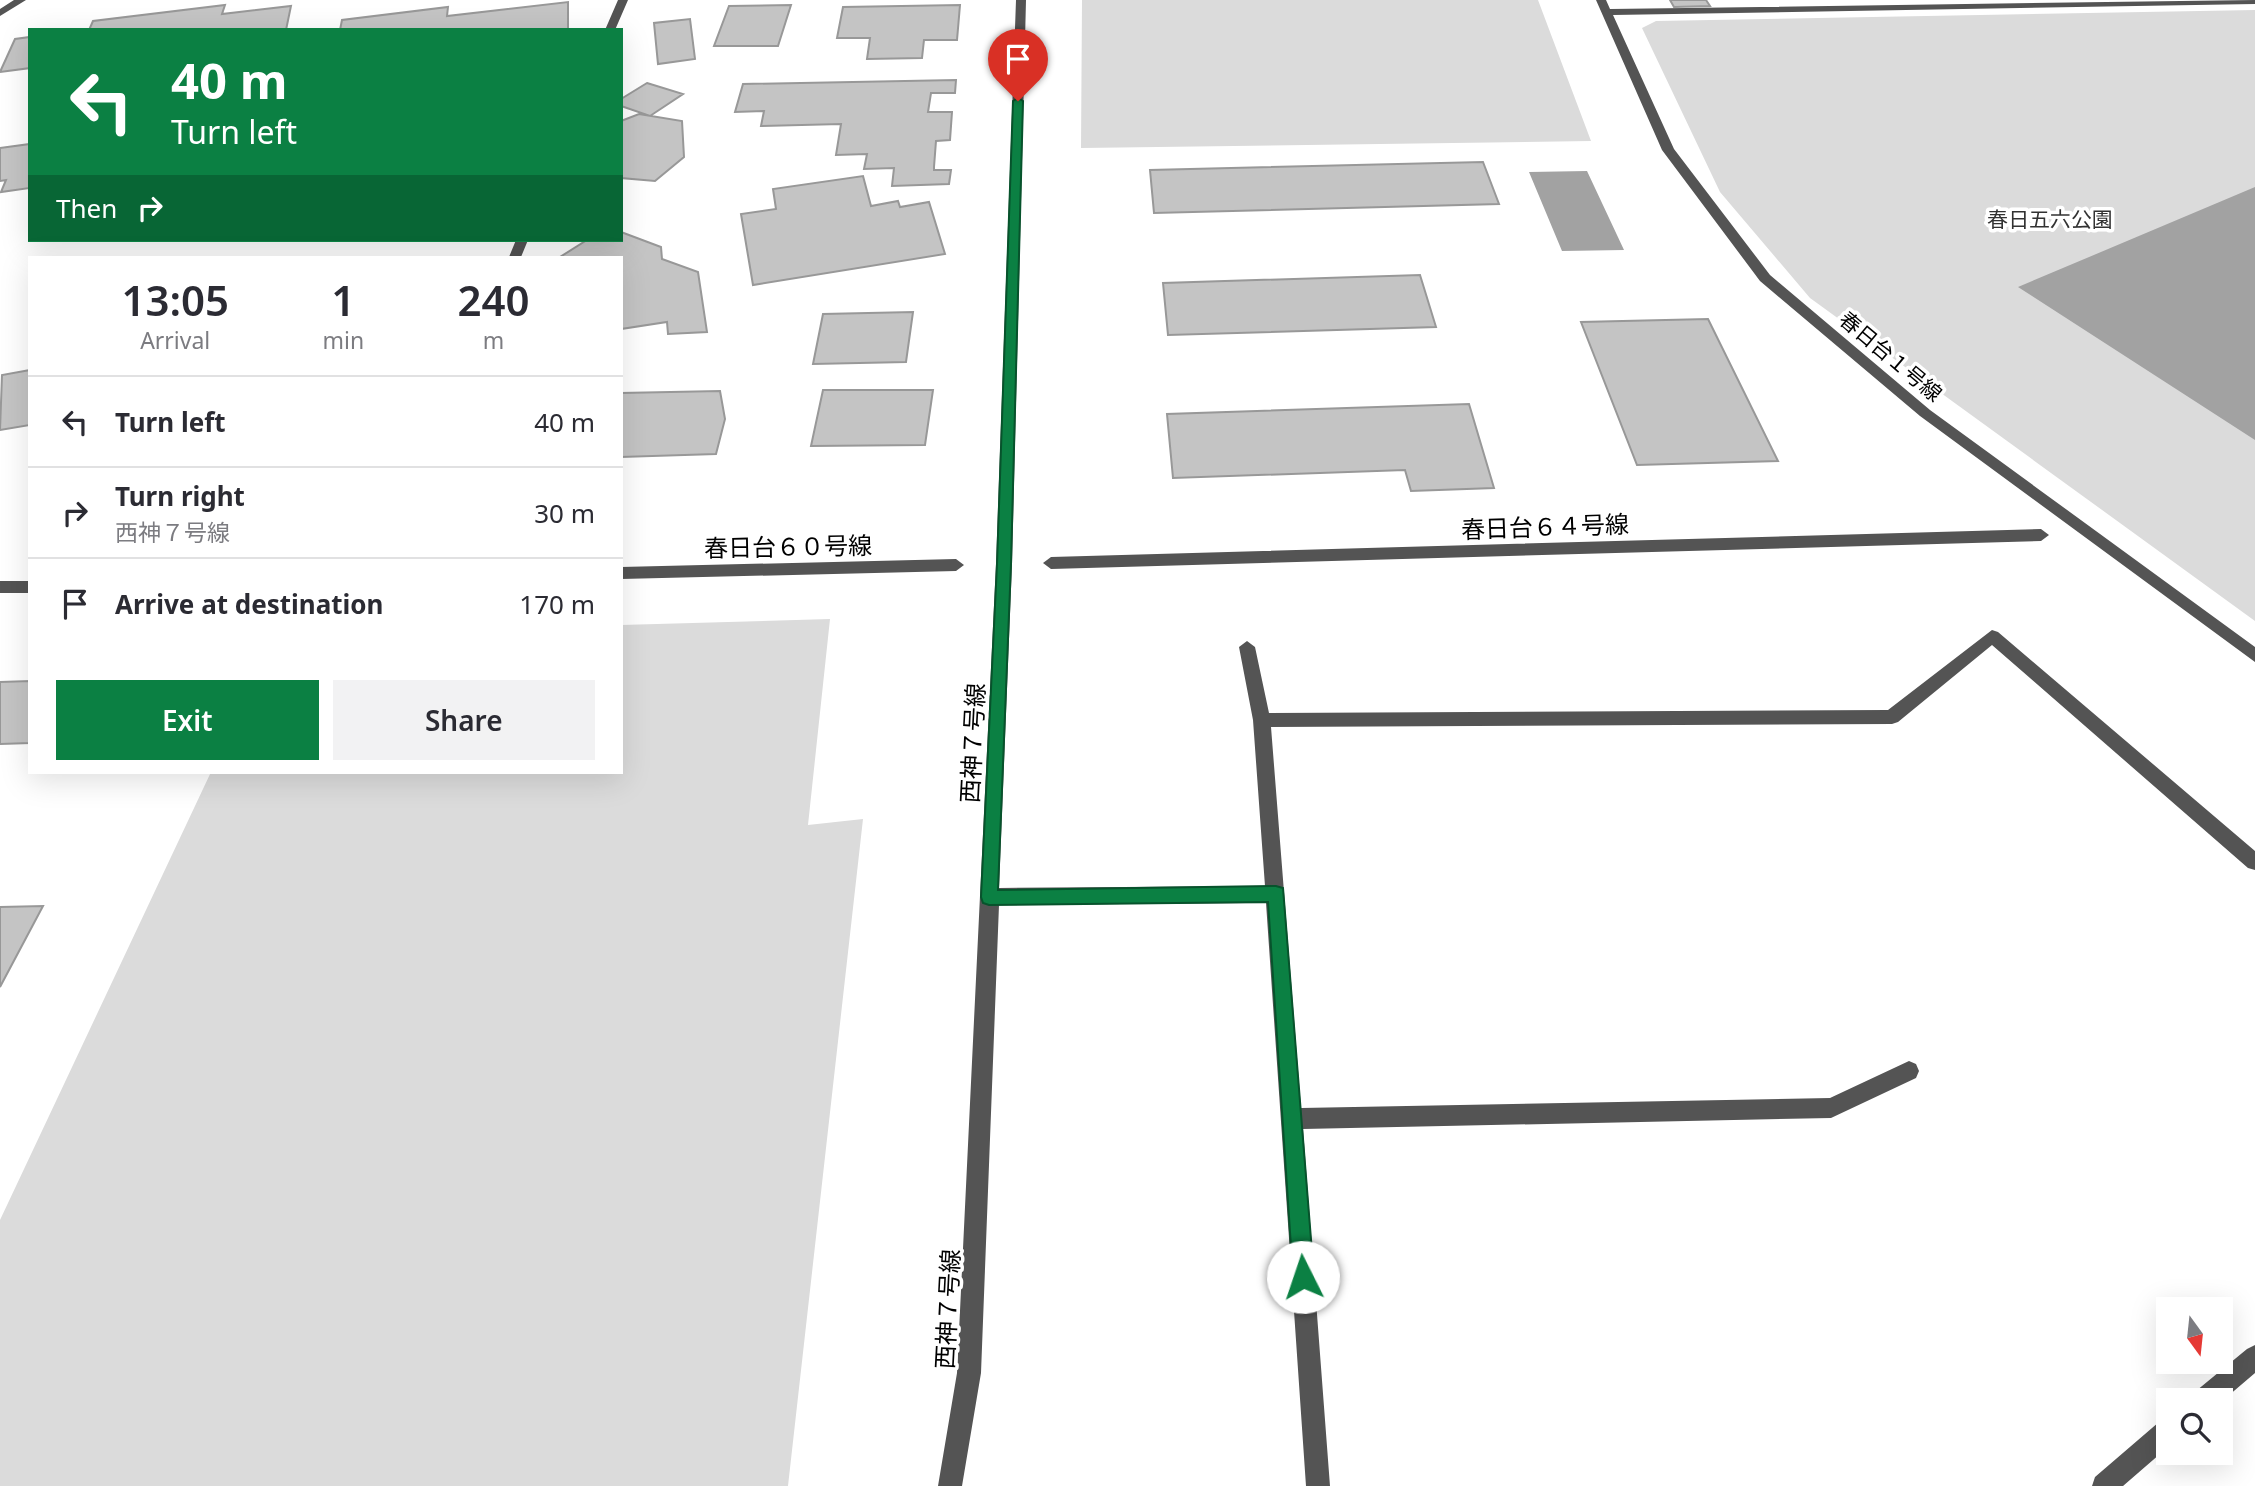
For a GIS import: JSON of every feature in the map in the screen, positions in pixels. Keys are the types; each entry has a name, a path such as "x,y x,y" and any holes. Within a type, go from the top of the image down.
{"street":[{"path":"0,13 22,0"},
{"path":"611,28 623,0"},
{"name":"西神７号線","path":"950,1486 969,1373 1004,564 1021,0"},
{"path":"1752,0 1758,10"},
{"path":"1604,6 1758,10 2255,1"},
{"name":"春日台１号線","path":"1604,6 1668,150 1765,278 1925,413 2255,656"},
{"name":"春日台６４号線","path":"1051,563 2041,535"},
{"name":"春日台６０号線","path":"623,573 956,565"},
{"path":"0,587 28,587"},
{"path":"1262,720 1892,717 1992,636 2255,862"},
{"path":"1247,647 1262,720 1318,1486"},
{"path":"989,897 1276,894"},
{"path":"1292,1119 1831,1108 1909,1071"},
{"path":"2219,1388 2255,1357"},
{"path":"2104,1486 2156,1441"}],"green space":[{"path":"1082,0 1538,0 1591,141 1081,148"},
{"name":"春日五六公園","path":"2255,10 2255,621 1810,298 1720,192 1642,28 1656,21"},
{"path":"830,619 808,825 863,819 788,1486 0,1486 0,1220 210,774 623,774 623,625"}],"shaded area":[{"path":"1587,171 1624,250 1562,251 1529,172"},
{"path":"2255,187 2255,440 2018,287"}],"building":[{"path":"1670,0 1706,0 1710,6 1674,7"},
{"path":"568,2 568,28 340,28 342,20 448,7 447,16"},
{"path":"225,5 222,14 291,6 286,28 90,28 93,21"},
{"path":"791,5 778,46 714,46 729,6"},
{"path":"960,5 957,40 924,40 922,58 867,59 870,38 837,38 843,7"},
{"path":"690,19 695,59 658,64 654,23"},
{"path":"28,37 28,68 0,72 15,39"},
{"path":"956,80 955,93 931,93 928,112 952,112 950,140 936,141 934,167 934,170 951,170 949,184 892,186 894,168 864,169 867,154 836,155 841,124 761,126 764,111 735,112 743,84"},
{"path":"647,83 683,94 650,116 623,107 623,98"},
{"path":"639,114 682,121 684,157 655,181 623,178 623,120"},
{"path":"28,144 28,188 1,192 6,180 0,181 0,148"},
{"path":"1483,162 1499,204 1154,213 1150,170"},
{"path":"863,176 871,206 898,201 900,207 929,202 945,254 753,285 741,214 776,209 773,189"},
{"path":"623,233 661,247 662,259 698,272 707,332 668,334 667,322 623,329 623,256 562,256 584,242 623,242"},
{"path":"1420,275 1436,327 1168,335 1163,283"},
{"path":"913,312 906,362 813,364 823,314"},
{"path":"1708,319 1778,461 1637,465 1581,322"},
{"path":"28,370 28,425 0,430 2,375"},
{"path":"823,390 933,390 925,445 811,446"},
{"path":"720,391 725,419 716,454 623,457 623,393"},
{"path":"1469,404 1494,488 1411,491 1405,470 1173,478 1167,414"},
{"path":"28,681 28,743 0,744 0,682"},
{"path":"43,906 0,987 0,907"}],"route":[{"path":"1018,101 1004,564 989,897 1276,894 1303,1277"}]}
